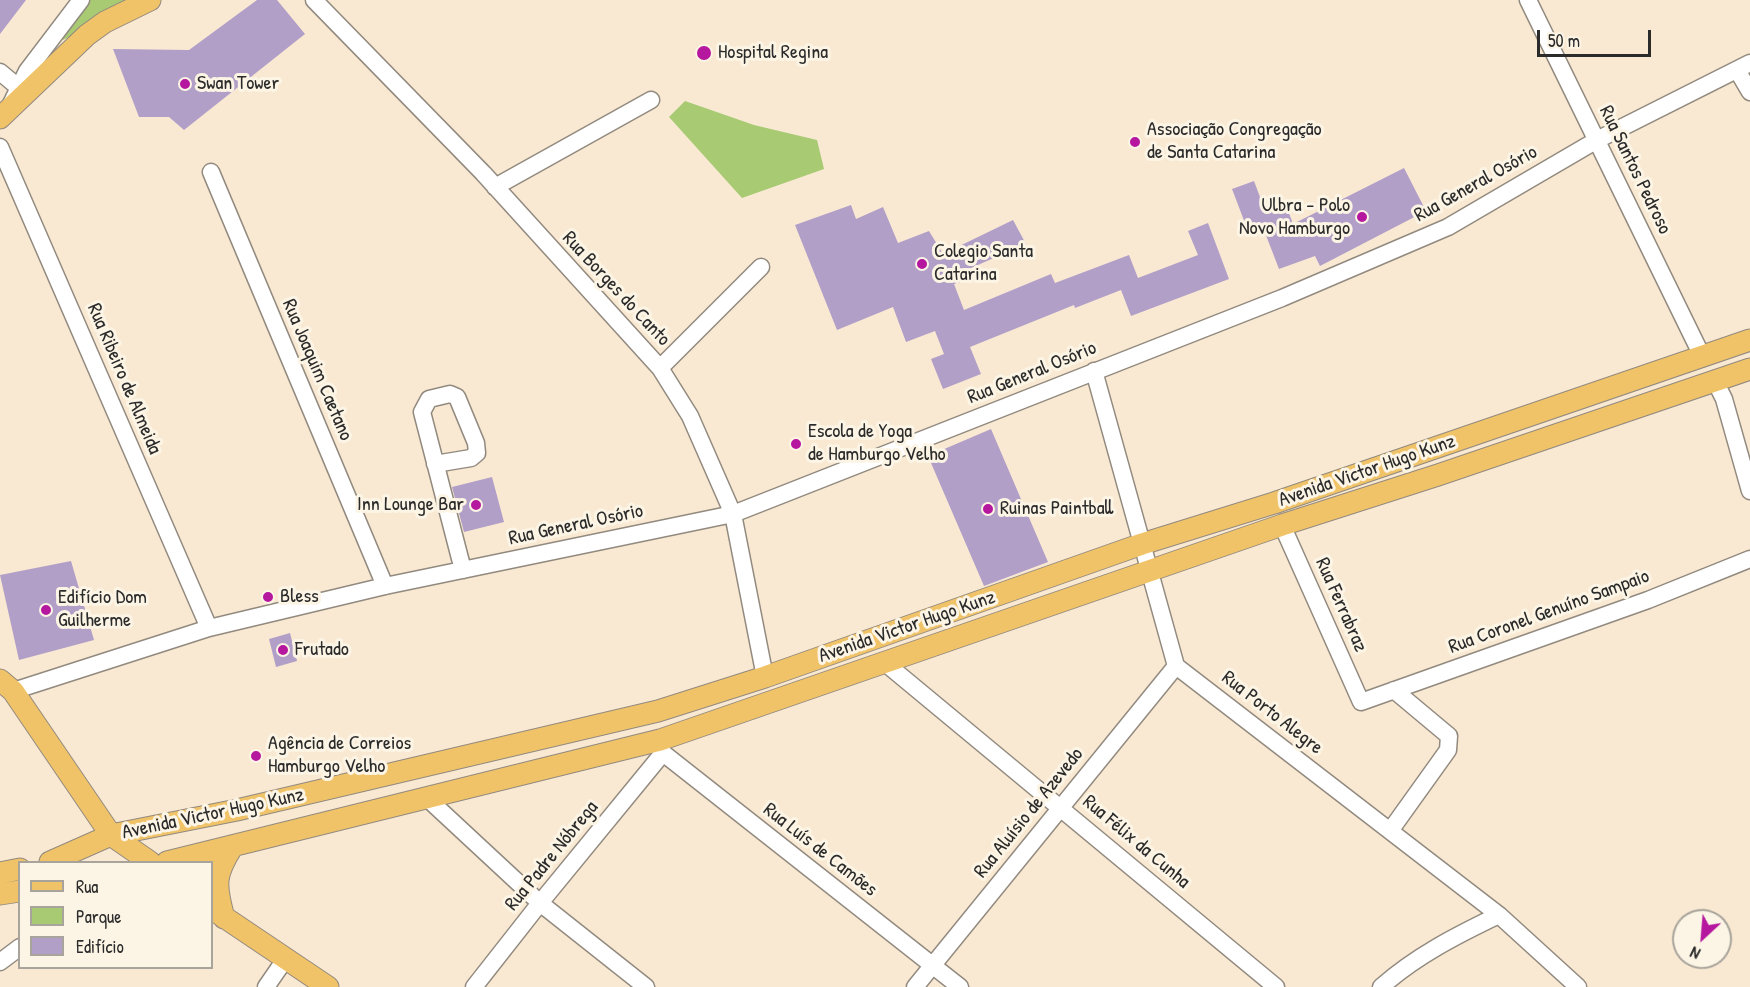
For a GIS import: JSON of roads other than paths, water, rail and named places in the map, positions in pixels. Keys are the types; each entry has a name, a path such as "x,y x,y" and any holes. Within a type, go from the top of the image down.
{"main road":[{"path":"3,114 87,35 105,22 150,0"},
{"name":"Avenida Victor Hugo Kunz","path":"52,861 111,835 249,807 658,711 765,676 1142,544 1274,503 1703,358 1750,340"},
{"name":"Avenida Victor Hugo Kunz","path":"171,861 428,799 662,747 884,662 1282,525 1438,475 1750,369"},
{"path":"6,686 111,835 149,861"},
{"path":"233,846 220,866 216,888 218,913 328,987"},
{"path":"0,873 18,869"},
{"path":"0,894 18,891"}],"street":[{"path":"3,114 18,87 81,0"},
{"name":"Rua Borges do Canto","path":"314,0 495,187 660,368 690,416 733,514 765,676"},
{"name":"Rua Santos Pedroso","path":"1528,0 1703,358"},
{"path":"1744,67 1750,92"},
{"name":"Rua General Osório","path":"6,686 209,628 385,586 733,514 1282,298 1448,227 1597,140 1744,67"},
{"path":"0,72 18,87"},
{"path":"495,187 651,100"},
{"name":"Rua Ribeiro de Almeida","path":"0,147 209,628"},
{"name":"Rua Joaquim Caetano","path":"211,172 385,586"},
{"path":"660,368 761,267"},
{"path":"1094,371 1176,666"},
{"path":"1715,381 1724,399 1750,491"},
{"path":"435,464 463,570"},
{"name":"Rua Ferrabraz","path":"1282,525 1361,702"},
{"name":"Rua Coronel Genuíno Sampaio","path":"1361,702 1648,600 1750,559"},
{"name":"Rua Félix da Cunha","path":"884,662 1276,987"},
{"name":"Rua Aluísio de Azevedo","path":"915,987 1176,666"},
{"name":"Rua Porto Alegre","path":"1176,666 1499,915 1578,987"},
{"path":"1390,831 1448,750 1449,736 1394,690"},
{"name":"Rua Padre Nóbrega","path":"474,987 662,747"},
{"name":"Rua Luís de Camões","path":"662,747 960,987"},
{"path":"428,799 540,903 646,987"},
{"path":"1381,987 1396,973 1452,937 1499,915"},
{"path":"0,962 18,948"},
{"path":"266,987 286,958"}],"place":[{"name":"Hospital Regina","path":"704,53"},
{"name":"Swan Tower","path":"185,84"},
{"name":"Associação Congregação de Santa Catarina","path":"1135,142"},
{"name":"Ulbra - Polo Novo Hamburgo","path":"1362,217"},
{"name":"Colegio Santa Catarina","path":"922,264"},
{"name":"Escola de Yoga de Hamburgo Velho","path":"796,444"},
{"name":"Inn Lounge Bar","path":"476,505"},
{"name":"Ruinas Paintball","path":"988,509"},
{"name":"Bless","path":"268,597"},
{"name":"Edifício Dom Guilherme","path":"46,610"},
{"name":"Frutado","path":"283,650"},
{"name":"Agência de Correios Hamburgo Velho","path":"256,756"}]}
